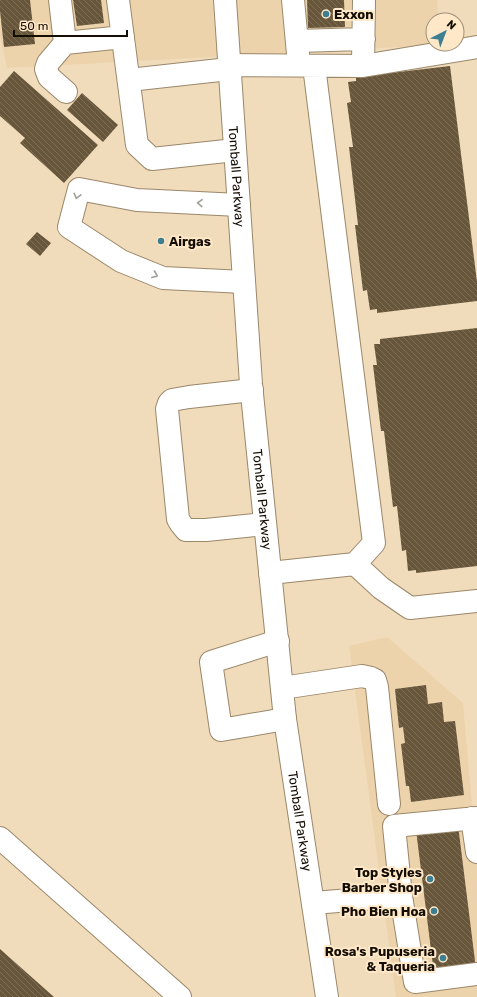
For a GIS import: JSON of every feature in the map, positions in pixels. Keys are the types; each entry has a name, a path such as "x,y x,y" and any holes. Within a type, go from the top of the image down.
{"main road":[{"path":"60,0 66,43"},
{"path":"118,0 137,145 152,159 235,150"},
{"name":"Tomball Parkway","path":"225,0 252,390 285,719 327,997"},
{"path":"270,572 355,564 374,543 307,66 297,41 293,0"},
{"path":"363,66 364,0"},
{"path":"66,92 50,76 46,69 48,63 66,43 123,37"},
{"path":"297,41 364,39"},
{"path":"129,80 229,67 363,66 477,47"},
{"path":"239,205 137,200 79,189 69,227 121,261 163,278 244,282"},
{"path":"252,390 189,397 172,400 169,403 167,409 178,519 186,530 206,530 266,524"},
{"path":"355,564 381,588 410,608 477,602"},
{"path":"278,642 210,662 220,730 285,719"},
{"path":"282,688 362,676 375,680 390,804"},
{"path":"477,852 475,818 394,826 401,896 415,982 427,989 477,974"},
{"path":"0,838 180,997"},
{"path":"313,903 401,896"}],"shaded area":[{"path":"0,0 437,0 438,12 425,12 425,46 7,68 0,35"},
{"path":"387,637 463,703 472,806 477,813 477,997 396,997 349,646"}],"building":[{"path":"0,0 30,0 35,44 4,47"},
{"path":"73,0 101,0 104,23 77,26"},
{"name":"Exxon","path":"307,0 344,0 345,27 308,28"},
{"path":"450,66 477,282 477,301 377,313 377,309 370,310 367,290 363,291 355,225 358,225 349,147 353,147 347,103 351,102 348,82 356,81 356,77"},
{"path":"14,71 98,145 64,183 20,143 25,138 0,116 0,87"},
{"path":"82,93 118,125 103,142 67,110"},
{"path":"37,232 51,243 40,256 26,244"},
{"path":"477,328 477,566 416,573 416,570 408,571 406,550 402,551 397,506 393,507 384,431 381,431 373,365 377,365 374,344 380,344 380,339"},
{"path":"426,685 428,704 442,702 444,722 455,721 464,795 411,802 409,786 406,786 401,744 405,743 403,727 399,728 395,689"},
{"path":"458,825 476,969 434,974 416,830"},
{"path":"0,949 54,997 0,997"}],"place":[{"name":"Exxon","path":"326,14"},
{"name":"Airgas","path":"161,241"},
{"name":"Top Styles Barber Shop","path":"430,879"},
{"name":"Pho Bien Hoa","path":"434,911"},
{"name":"Rosa's Pupuseria & Taqueria","path":"443,958"}]}
